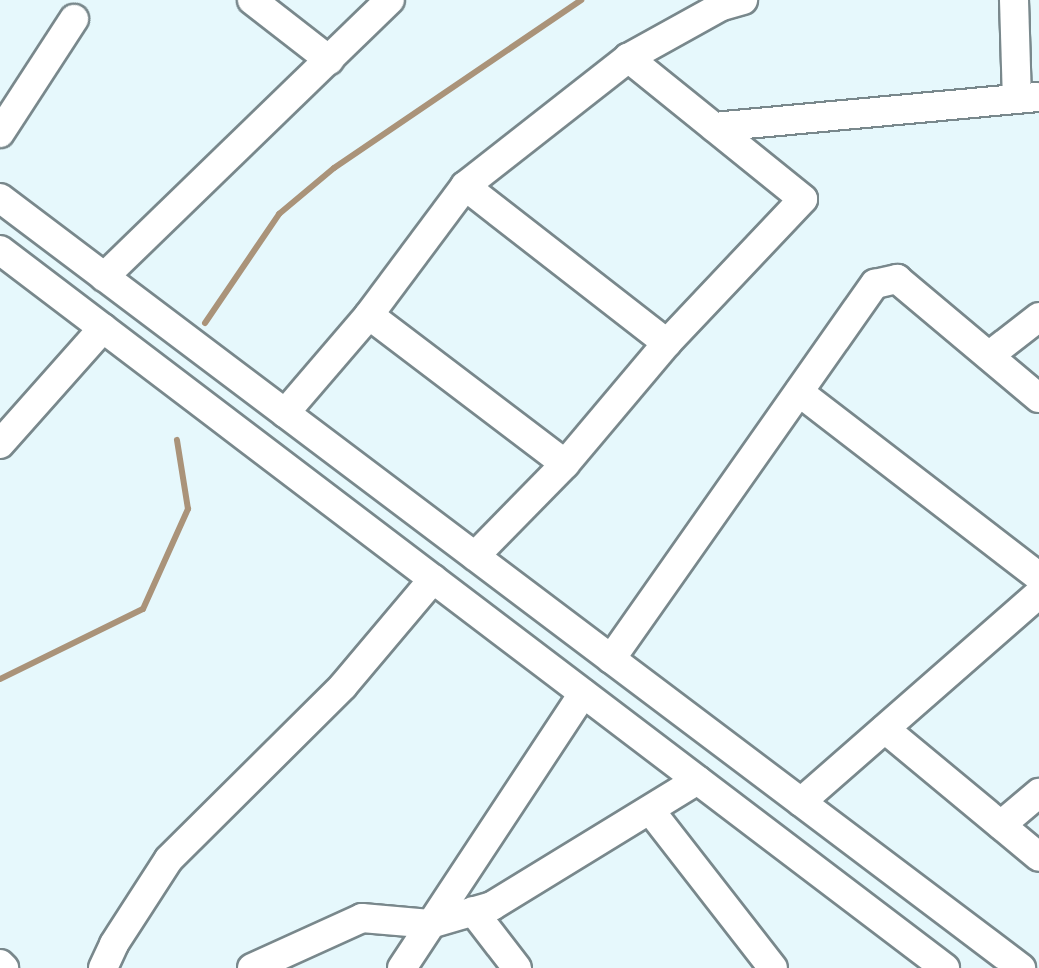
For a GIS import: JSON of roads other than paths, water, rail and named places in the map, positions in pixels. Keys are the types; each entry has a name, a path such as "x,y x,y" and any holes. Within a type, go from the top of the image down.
{"street":[{"path":"252,0 328,60"},
{"path":"105,277 390,0"},
{"path":"285,413 369,315 465,186 628,58 722,6 743,0"},
{"path":"714,128 1028,98 1014,0"},
{"path":"0,133 74,19"},
{"path":"475,556 565,464 667,343 803,199 628,58"},
{"path":"465,186 667,343"},
{"path":"0,198 1021,968"},
{"path":"0,250 698,780 930,963"},
{"path":"611,659 875,284 897,279 1039,398"},
{"path":"369,315 565,464"},
{"path":"990,355 1039,317"},
{"path":"0,444 103,328"},
{"path":"799,392 1037,595 801,802"},
{"path":"405,558 430,522"},
{"path":"103,968 114,944 169,859 343,686 433,579"},
{"path":"402,968 583,693"},
{"path":"885,729 1039,857"},
{"path":"252,968 363,918 430,924 492,906 698,780"},
{"path":"1001,825 1039,793"},
{"path":"650,810 773,968"},
{"path":"473,911 517,968"},
{"path":"0,964 4,968"}],"waterway":[{"path":"205,323 279,214 334,168 581,0"},
{"path":"0,679 143,609 188,509 177,440"}]}
